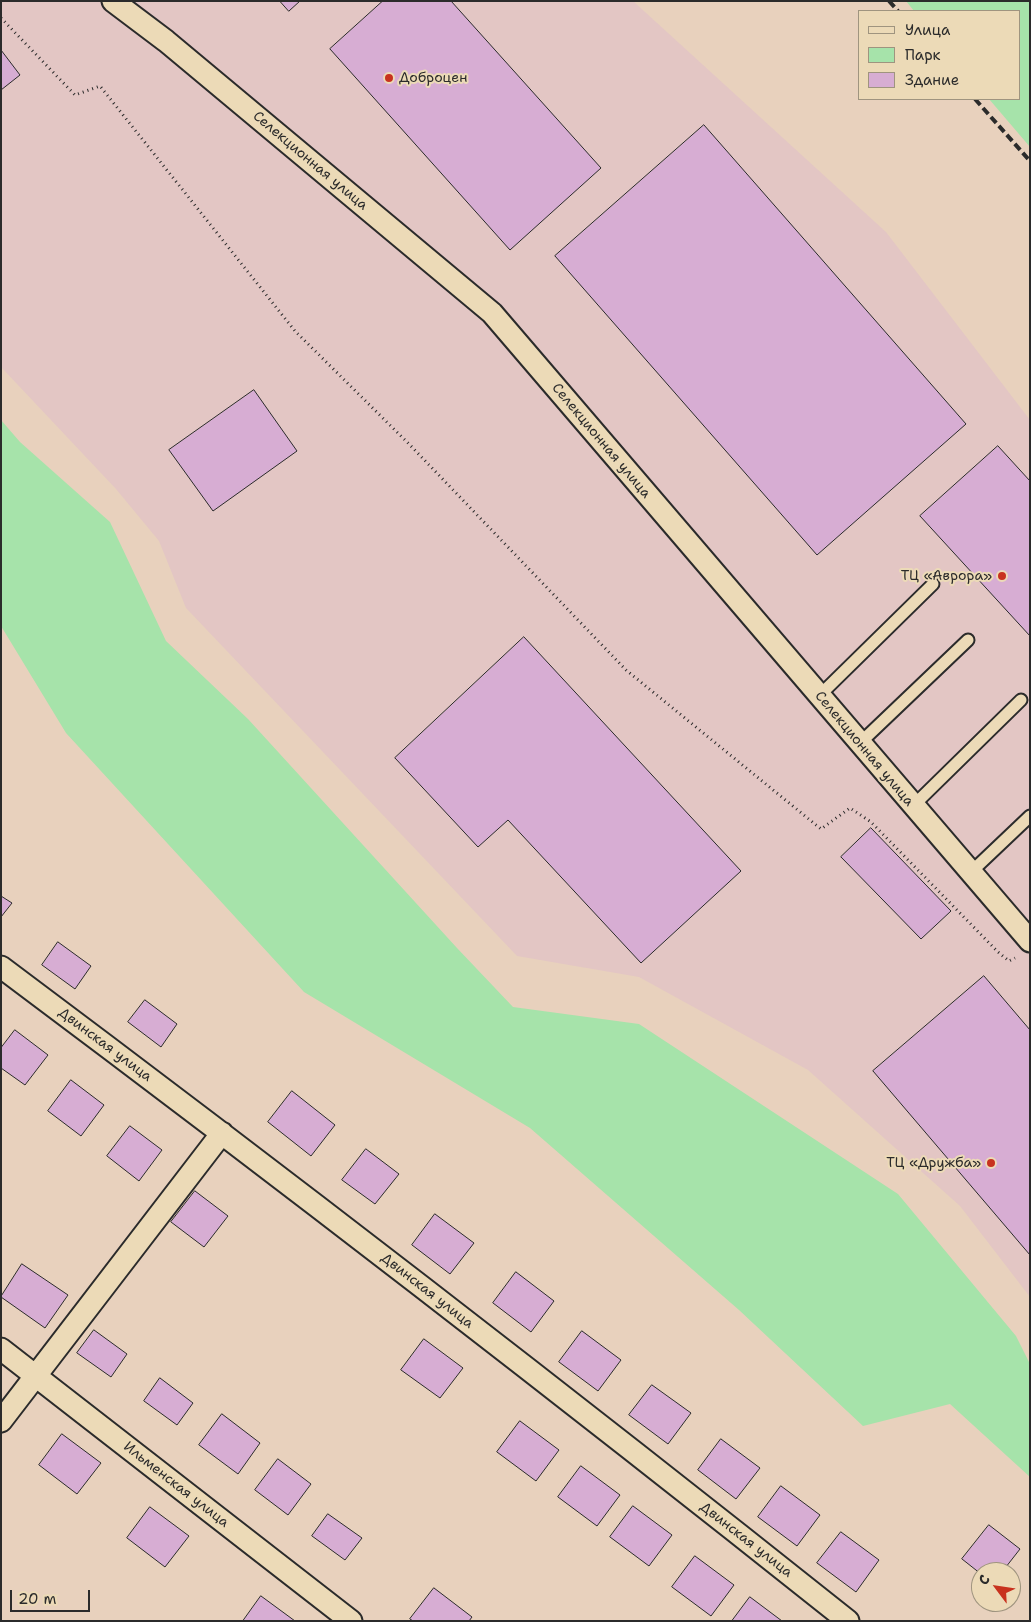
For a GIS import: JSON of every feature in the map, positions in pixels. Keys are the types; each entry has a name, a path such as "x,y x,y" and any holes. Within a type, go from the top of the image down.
{"street":[{"name":"Селекционная улица","path":"112,1 166,41 492,313 970,873 1023,949"},
{"name":"Двинская улица","path":"1,967 222,1133 741,1535 848,1621"},
{"path":"1,1421 222,1133"},
{"name":"Ильменская улица","path":"1,1349 351,1621"}],"lane":[{"path":"819,696 933,584"},
{"path":"860,744 968,640"},
{"path":"913,806 1021,700"},
{"path":"970,873 1030,816"}],"path":[{"path":"1,18 75,95 100,86 295,331 416,452 626,670 821,829 850,808 871,822 998,952 1010,961 1023,949"}],"shaded area":[{"path":"1,1 633,1 886,232 1030,420 1030,1297 960,1206 808,1070 639,977 517,956 186,608 159,541 116,489 1,367"}],"green space":[{"path":"906,1 1030,1 1030,147 990,100 1021,100 1021,10 913,10"},
{"path":"1,420 20,442 110,522 166,641 248,719 513,1007 639,1024 898,1194 1016,1336 1030,1364 1030,1477 950,1404 863,1426 739,1310 530,1128 304,992 66,733 1,626"}],"building":[{"path":"280,1 300,1 289,11"},
{"path":"383,1 451,1 601,168 510,250 330,49"},
{"path":"1,50 20,75 1,90"},
{"path":"704,125 966,424 817,555 555,256"},
{"path":"254,390 297,451 213,511 169,450"},
{"name":"ТЦ «Аврора»","path":"998,446 1030,481 1030,636 920,516"},
{"path":"524,637 741,871 641,963 508,820 478,847 395,758"},
{"path":"871,828 951,911 921,939 841,857"},
{"path":"1,896 12,903 1,917"},
{"path":"58,942 91,966 75,989 42,965"},
{"name":"ТЦ «Дружба»","path":"984,976 1030,1030 1030,1255 873,1071"},
{"path":"145,1000 177,1024 161,1047 128,1022"},
{"path":"15,1030 48,1055 25,1085 1,1068 1,1048"},
{"path":"71,1080 104,1105 81,1136 48,1111"},
{"path":"292,1091 335,1125 311,1156 268,1122"},
{"path":"130,1126 162,1150 139,1181 107,1156"},
{"path":"366,1149 399,1174 375,1204 342,1180"},
{"path":"195,1191 228,1216 204,1247 171,1222"},
{"path":"435,1214 474,1243 450,1274 412,1245"},
{"path":"22,1264 68,1295 45,1328 1,1297"},
{"path":"516,1272 554,1301 531,1332 493,1303"},
{"path":"94,1330 127,1354 111,1377 77,1353"},
{"path":"582,1331 621,1360 598,1391 559,1362"},
{"path":"424,1339 463,1368 440,1398 401,1370"},
{"path":"160,1378 193,1403 177,1425 144,1401"},
{"path":"652,1385 691,1413 668,1444 629,1415"},
{"path":"222,1414 260,1443 238,1474 199,1445"},
{"path":"520,1421 559,1450 536,1481 497,1452"},
{"path":"62,1434 101,1463 77,1494 39,1465"},
{"path":"721,1439 760,1468 736,1499 698,1470"},
{"path":"278,1459 311,1484 288,1515 255,1490"},
{"path":"581,1466 620,1495 597,1526 558,1497"},
{"path":"781,1486 820,1515 797,1546 758,1517"},
{"path":"633,1506 672,1535 649,1566 610,1537"},
{"path":"150,1507 189,1536 165,1567 127,1538"},
{"path":"328,1514 362,1538 345,1560 312,1536"},
{"path":"989,1525 1020,1549 1010,1562 971,1562 971,1566 962,1559"},
{"path":"841,1532 879,1560 856,1592 817,1563"},
{"path":"695,1556 734,1585 711,1616 672,1587"},
{"path":"434,1588 472,1617 469,1621 413,1621 410,1619"},
{"path":"261,1596 295,1621 243,1621"},
{"path":"750,1597 782,1621 732,1621"}],"railway":[{"path":"889,1 897,10"},
{"path":"976,100 1030,161"}],"place":[{"name":"Доброцен","path":"389,78"},
{"name":"ТЦ «Аврора»","path":"1002,576"},
{"name":"ТЦ «Дружба»","path":"991,1163"}]}
